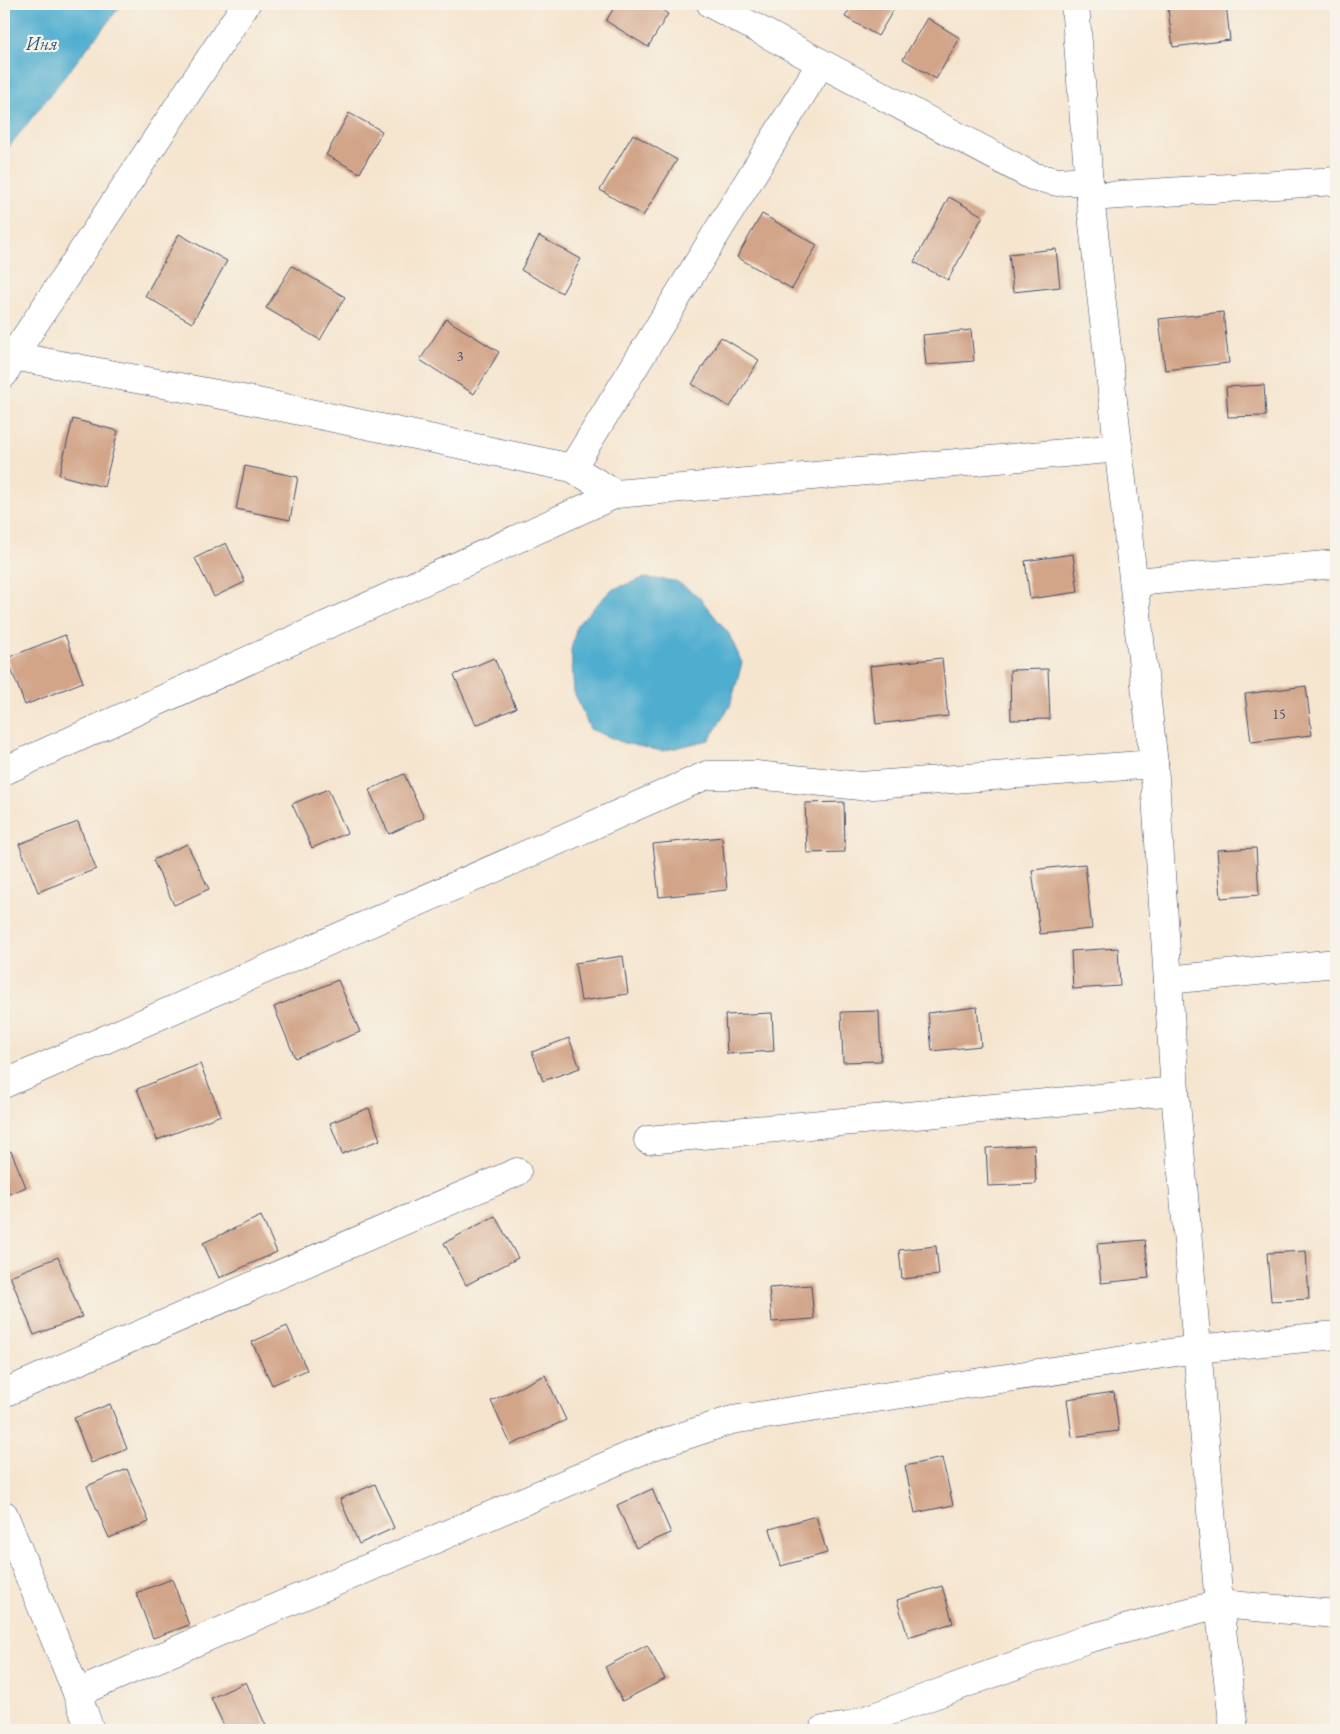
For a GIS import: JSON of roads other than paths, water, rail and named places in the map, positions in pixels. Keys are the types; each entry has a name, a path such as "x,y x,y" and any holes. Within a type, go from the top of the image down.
{"street":[{"path":"246,4 9,365 238,398 572,468 616,494"},
{"path":"710,4 1032,176 1090,188 1336,181"},
{"path":"1075,4 1090,188 1154,764 1175,1091 1196,1348 1219,1604 1234,1730"},
{"path":"572,468 821,63"},
{"path":"4,771 616,494 1119,448"},
{"path":"1135,582 1336,564"},
{"path":"4,1084 707,775 756,775 860,786 1154,764"},
{"path":"1168,980 1336,963"},
{"path":"648,1140 1175,1091"},
{"path":"4,1393 517,1172"},
{"path":"77,1693 650,1447 732,1420 1196,1348 1336,1335"},
{"path":"4,1515 77,1693 90,1730"},
{"path":"823,1730 849,1726 1087,1640 1219,1604 1336,1614"}],"water":[{"name":"Иня","path":"4,4 122,4 4,153"},
{"path":"644,578 676,581 698,596 729,634 742,663 730,706 709,740 662,751 624,743 590,729 574,692 571,650 577,625 611,590"}]}
